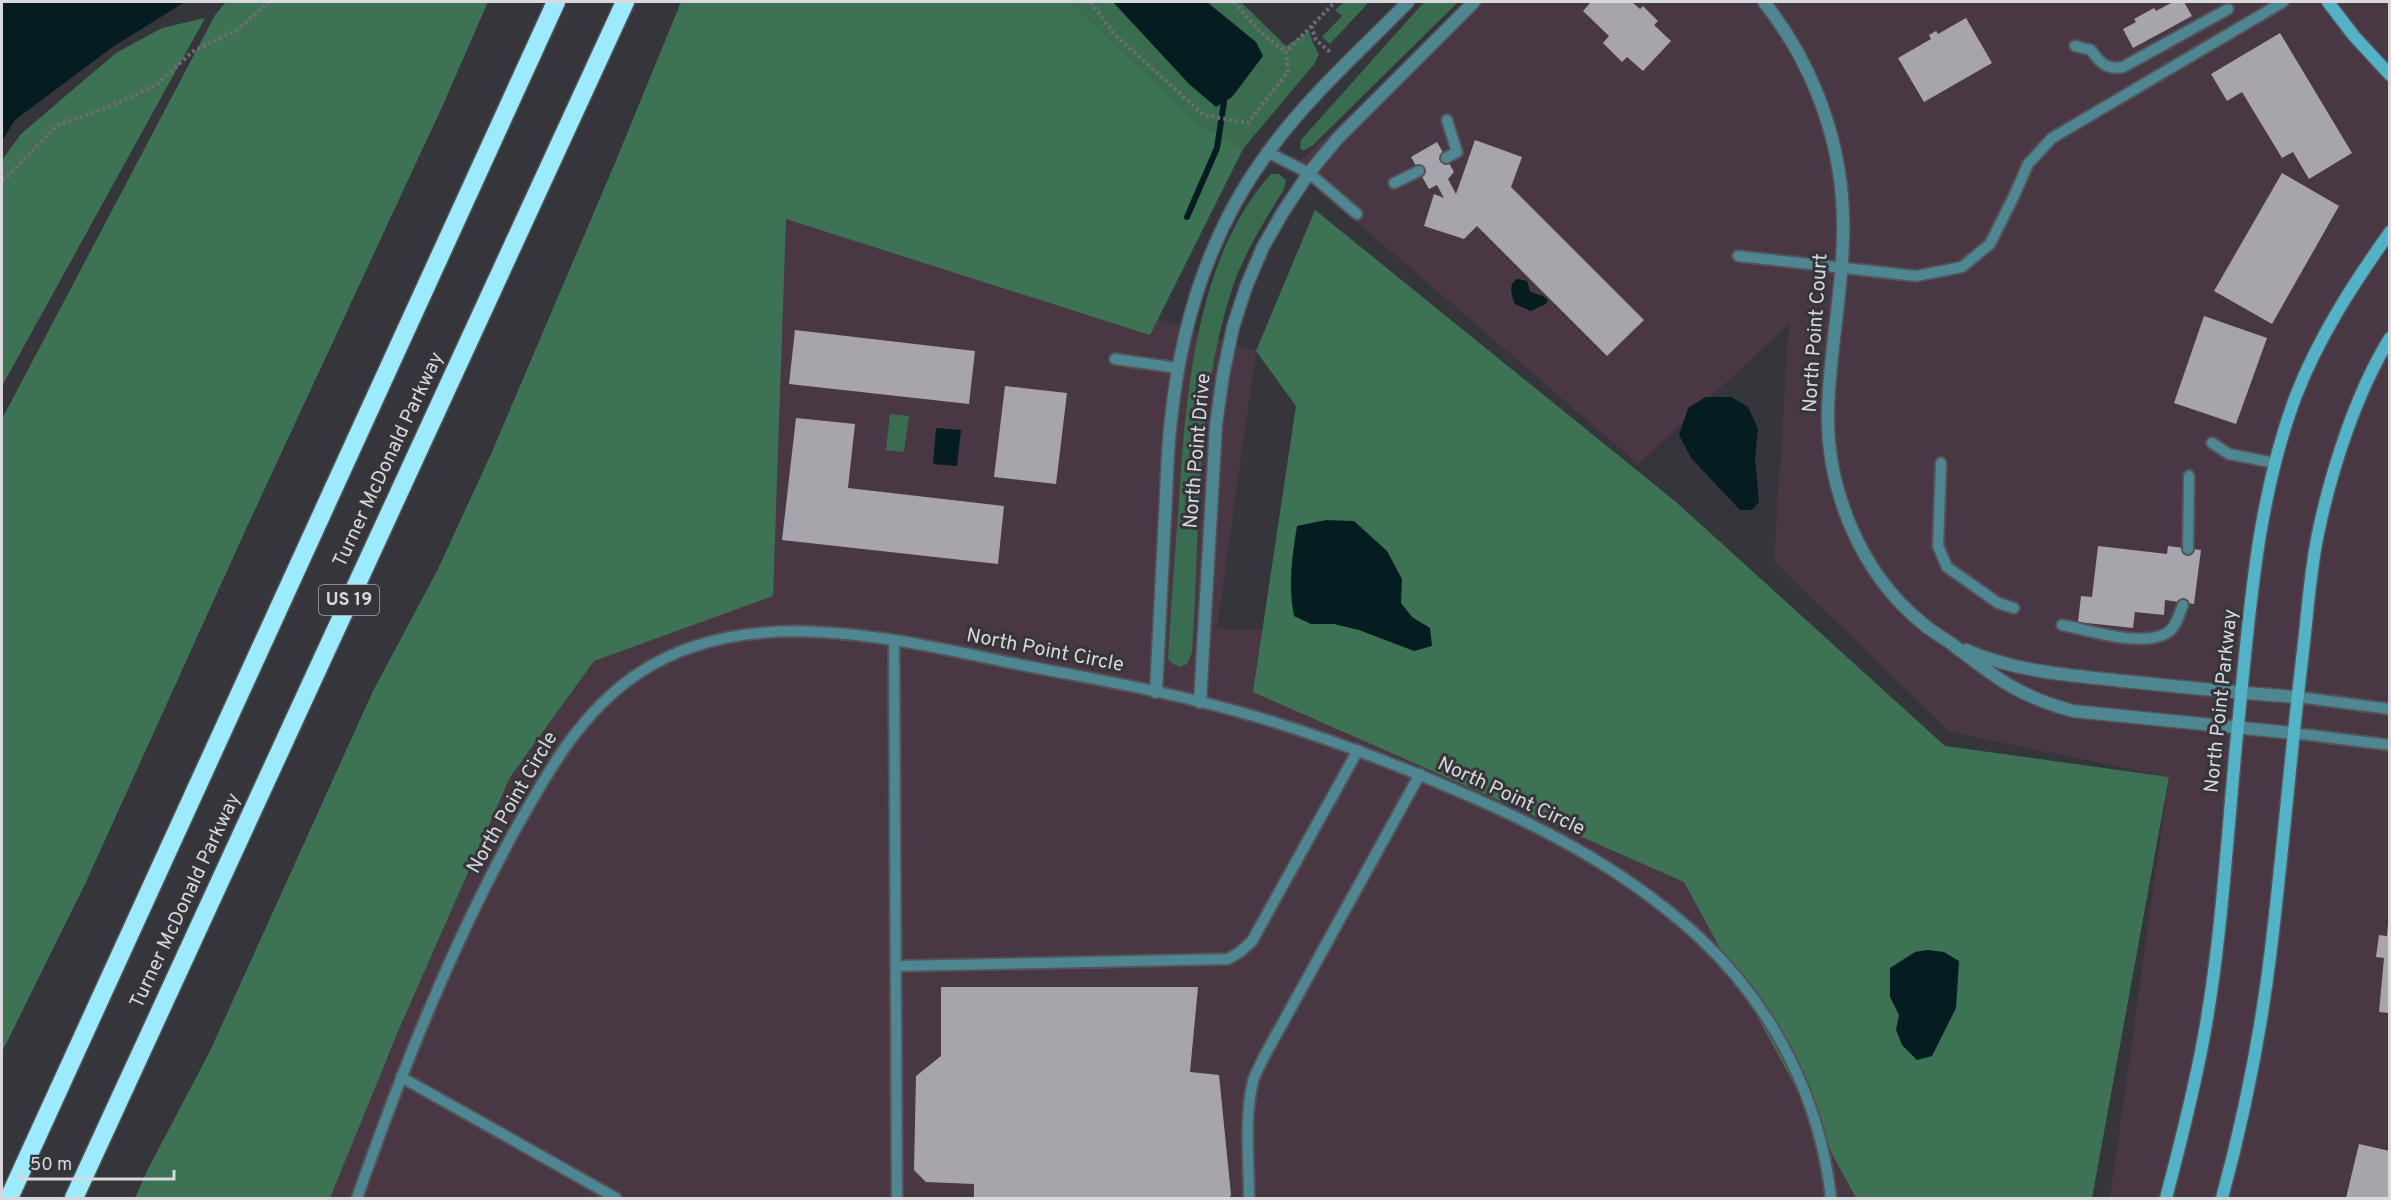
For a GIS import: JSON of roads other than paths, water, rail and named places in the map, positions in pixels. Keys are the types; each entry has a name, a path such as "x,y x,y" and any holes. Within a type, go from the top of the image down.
{"highway":[{"path":"544,27 552,2"},
{"name":"Turner McDonald Parkway","path":"9,1198 556,2"},
{"name":"Turner McDonald Parkway","path":"74,1198 625,2"}],"street":[{"name":"North Point Drive","path":"1156,692 1170,421 1189,315 1203,271 1222,227 1267,152 1300,113 1408,2"},
{"name":"North Point Drive","path":"1200,702 1216,425 1233,327 1246,287 1263,247 1309,173 1344,131 1474,2"},
{"path":"2328,2 2354,36 2390,75"},
{"name":"North Point Court","path":"1769,3 1809,74 1831,135 1842,198 1842,269 1828,410 1829,448 1846,515 1876,572 1897,599 1921,623 2010,688 2040,702 2073,711 2293,733"},
{"name":"North Point Parkway","path":"2166,1198 2185,1126 2207,1017 2217,944 2241,694 2260,533 2275,463 2295,398 2322,339 2352,285 2390,232"},
{"path":"2222,1198 2238,1138 2257,1045 2271,950 2293,733 2315,551 2326,498 2356,407 2390,338"},
{"name":"North Point Court","path":"1951,644 1980,656 2044,672 2241,694 2298,697"}],"lane":[{"path":"1738,256 1916,276 1962,267 1990,244 2028,164 2052,138 2283,2"},
{"path":"2075,46 2091,50 2098,61 2106,66 2115,69 2123,68 2228,9"},
{"path":"1446,158 1457,152 1447,120"},
{"path":"1267,152 1309,173 1357,214"},
{"path":"1394,183 1419,171"},
{"path":"1115,359 1178,368"},
{"path":"2212,443 2229,454 2275,463"},
{"path":"1941,463 1938,546 1947,567 1998,603 2014,608"},
{"path":"2188,549 2189,476"},
{"path":"2062,625 2121,637 2150,639 2169,633 2183,605"},
{"name":"North Point Circle","path":"357,1198 401,1077 466,927 529,805 574,733 594,710 639,673 690,647 738,634 808,632 894,642 1156,692 1278,724 1358,750 1420,774 1538,827 1590,855 1657,902 1720,959 1738,979 1772,1026 1812,1106 1822,1142 1831,1198"},
{"path":"894,642 897,1198"},
{"path":"2298,697 2390,709"},
{"path":"2293,733 2390,745"},
{"path":"896,966 1228,959 1252,941 1358,750"},
{"path":"1249,1198 1248,1126 1254,1078 1420,774"},
{"path":"401,1077 616,1198"}],"water":[{"path":"2,2 185,2 114,46 15,120 2,141"},
{"path":"1113,2 1207,2 1256,42 1263,56 1232,97 1216,107 1189,84"},
{"path":"1518,279 1527,281 1530,291 1548,300 1546,304 1531,311 1515,304 1512,286"},
{"path":"1706,397 1731,397 1748,407 1758,429 1755,458 1759,502 1752,510 1740,510 1691,458 1679,435 1688,408"},
{"path":"936,428 961,430 957,466 933,464"},
{"path":"1326,520 1354,521 1387,551 1402,579 1401,603 1412,617 1430,628 1432,646 1414,651 1359,630 1334,624 1311,624 1294,616 1291,582 1297,526"},
{"path":"1927,950 1944,952 1959,961 1956,1008 1932,1056 1917,1060 1902,1045 1896,1030 1899,1015 1890,997 1890,968 1915,952"}],"waterway":[{"path":"1187,217 1217,148 1224,102"}]}
